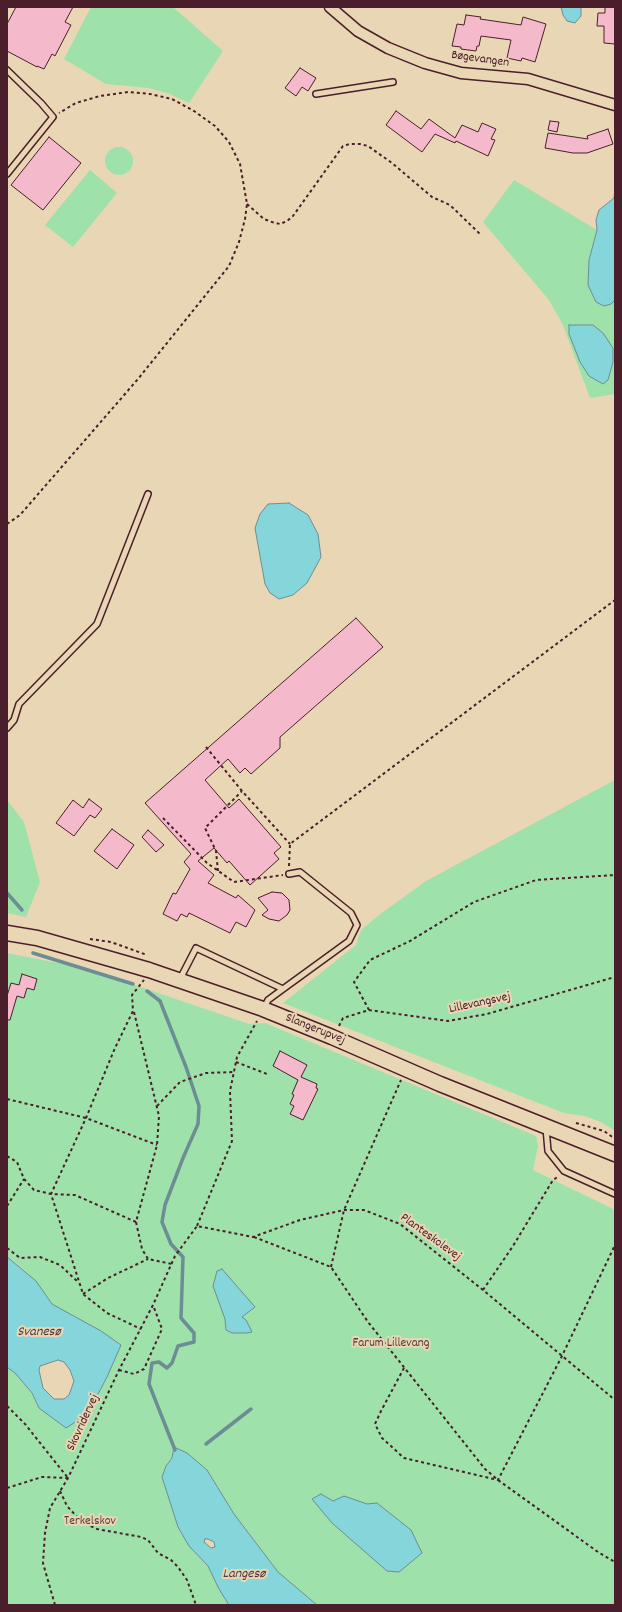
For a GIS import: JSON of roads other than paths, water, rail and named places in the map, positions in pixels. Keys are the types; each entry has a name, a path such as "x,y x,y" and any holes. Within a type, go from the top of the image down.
{"main road":[{"name":"Slangerupvej","path":"7,933 37,938 100,955 263,1009 545,1127 615,1154"}],"street":[{"name":"Bøgevangen","path":"330,7 358,31 388,48 425,63 461,73 528,79 615,105"}],"lane":[{"path":"7,70 41,103 53,117 7,174"},
{"path":"316,94 393,82"},
{"path":"7,728 14,720 19,704 97,624 148,494"},
{"path":"263,1009 268,1000 349,941 357,925 351,913 300,872 289,874"},
{"path":"179,980 196,948 283,989"},
{"path":"545,1127 548,1151 564,1171 615,1194"}],"water":[{"path":"561,7 581,7 581,16 575,23 567,21 563,15"},
{"path":"615,188 615,300 611,304 604,306 596,302 588,285 589,260 597,230 596,220 599,210 614,198"},
{"path":"569,325 593,325 603,333 613,348 613,362 608,380 603,384 589,376 580,362 569,334"},
{"path":"289,503 308,515 318,534 321,557 307,583 293,595 279,599 270,593 265,584 255,528 260,514 268,504"},
{"name":"Svanesø","path":"7,1257 36,1281 52,1304 101,1331 121,1345 107,1377 89,1411 66,1428 39,1408 32,1393 16,1374 7,1367","holes":["58,1360 64,1362 70,1370 74,1381 69,1395 64,1399 54,1399 43,1388 39,1370 40,1366"]},
{"path":"222,1269 255,1307 242,1317 246,1320 252,1332 232,1333 226,1330 225,1319 213,1286 217,1271"},
{"name":"Langesø","path":"174,1447 187,1453 207,1470 234,1514 278,1572 317,1605 229,1605 219,1589 208,1566 189,1546 178,1527 162,1477 166,1466 172,1458","holes":["205,1539 214,1542 215,1547 211,1548 204,1542"]},
{"path":"321,1494 333,1501 344,1496 367,1504 377,1503 411,1530 422,1553 399,1572 387,1571 332,1523 312,1499"}],"waterway":[{"path":"7,893 22,910"},
{"path":"33,953 133,984"},
{"path":"147,991 160,1001 186,1067 199,1106 198,1124 165,1205 162,1222 171,1244 183,1257 181,1318 194,1333 194,1342 178,1346 172,1363 167,1368 159,1362 152,1363 149,1384 175,1450"},
{"path":"206,1444 251,1409"}],"park label":[{"name":"Farum Lillevang","path":"391,1344"},
{"name":"Terkelskov","path":"90,1522"}]}
